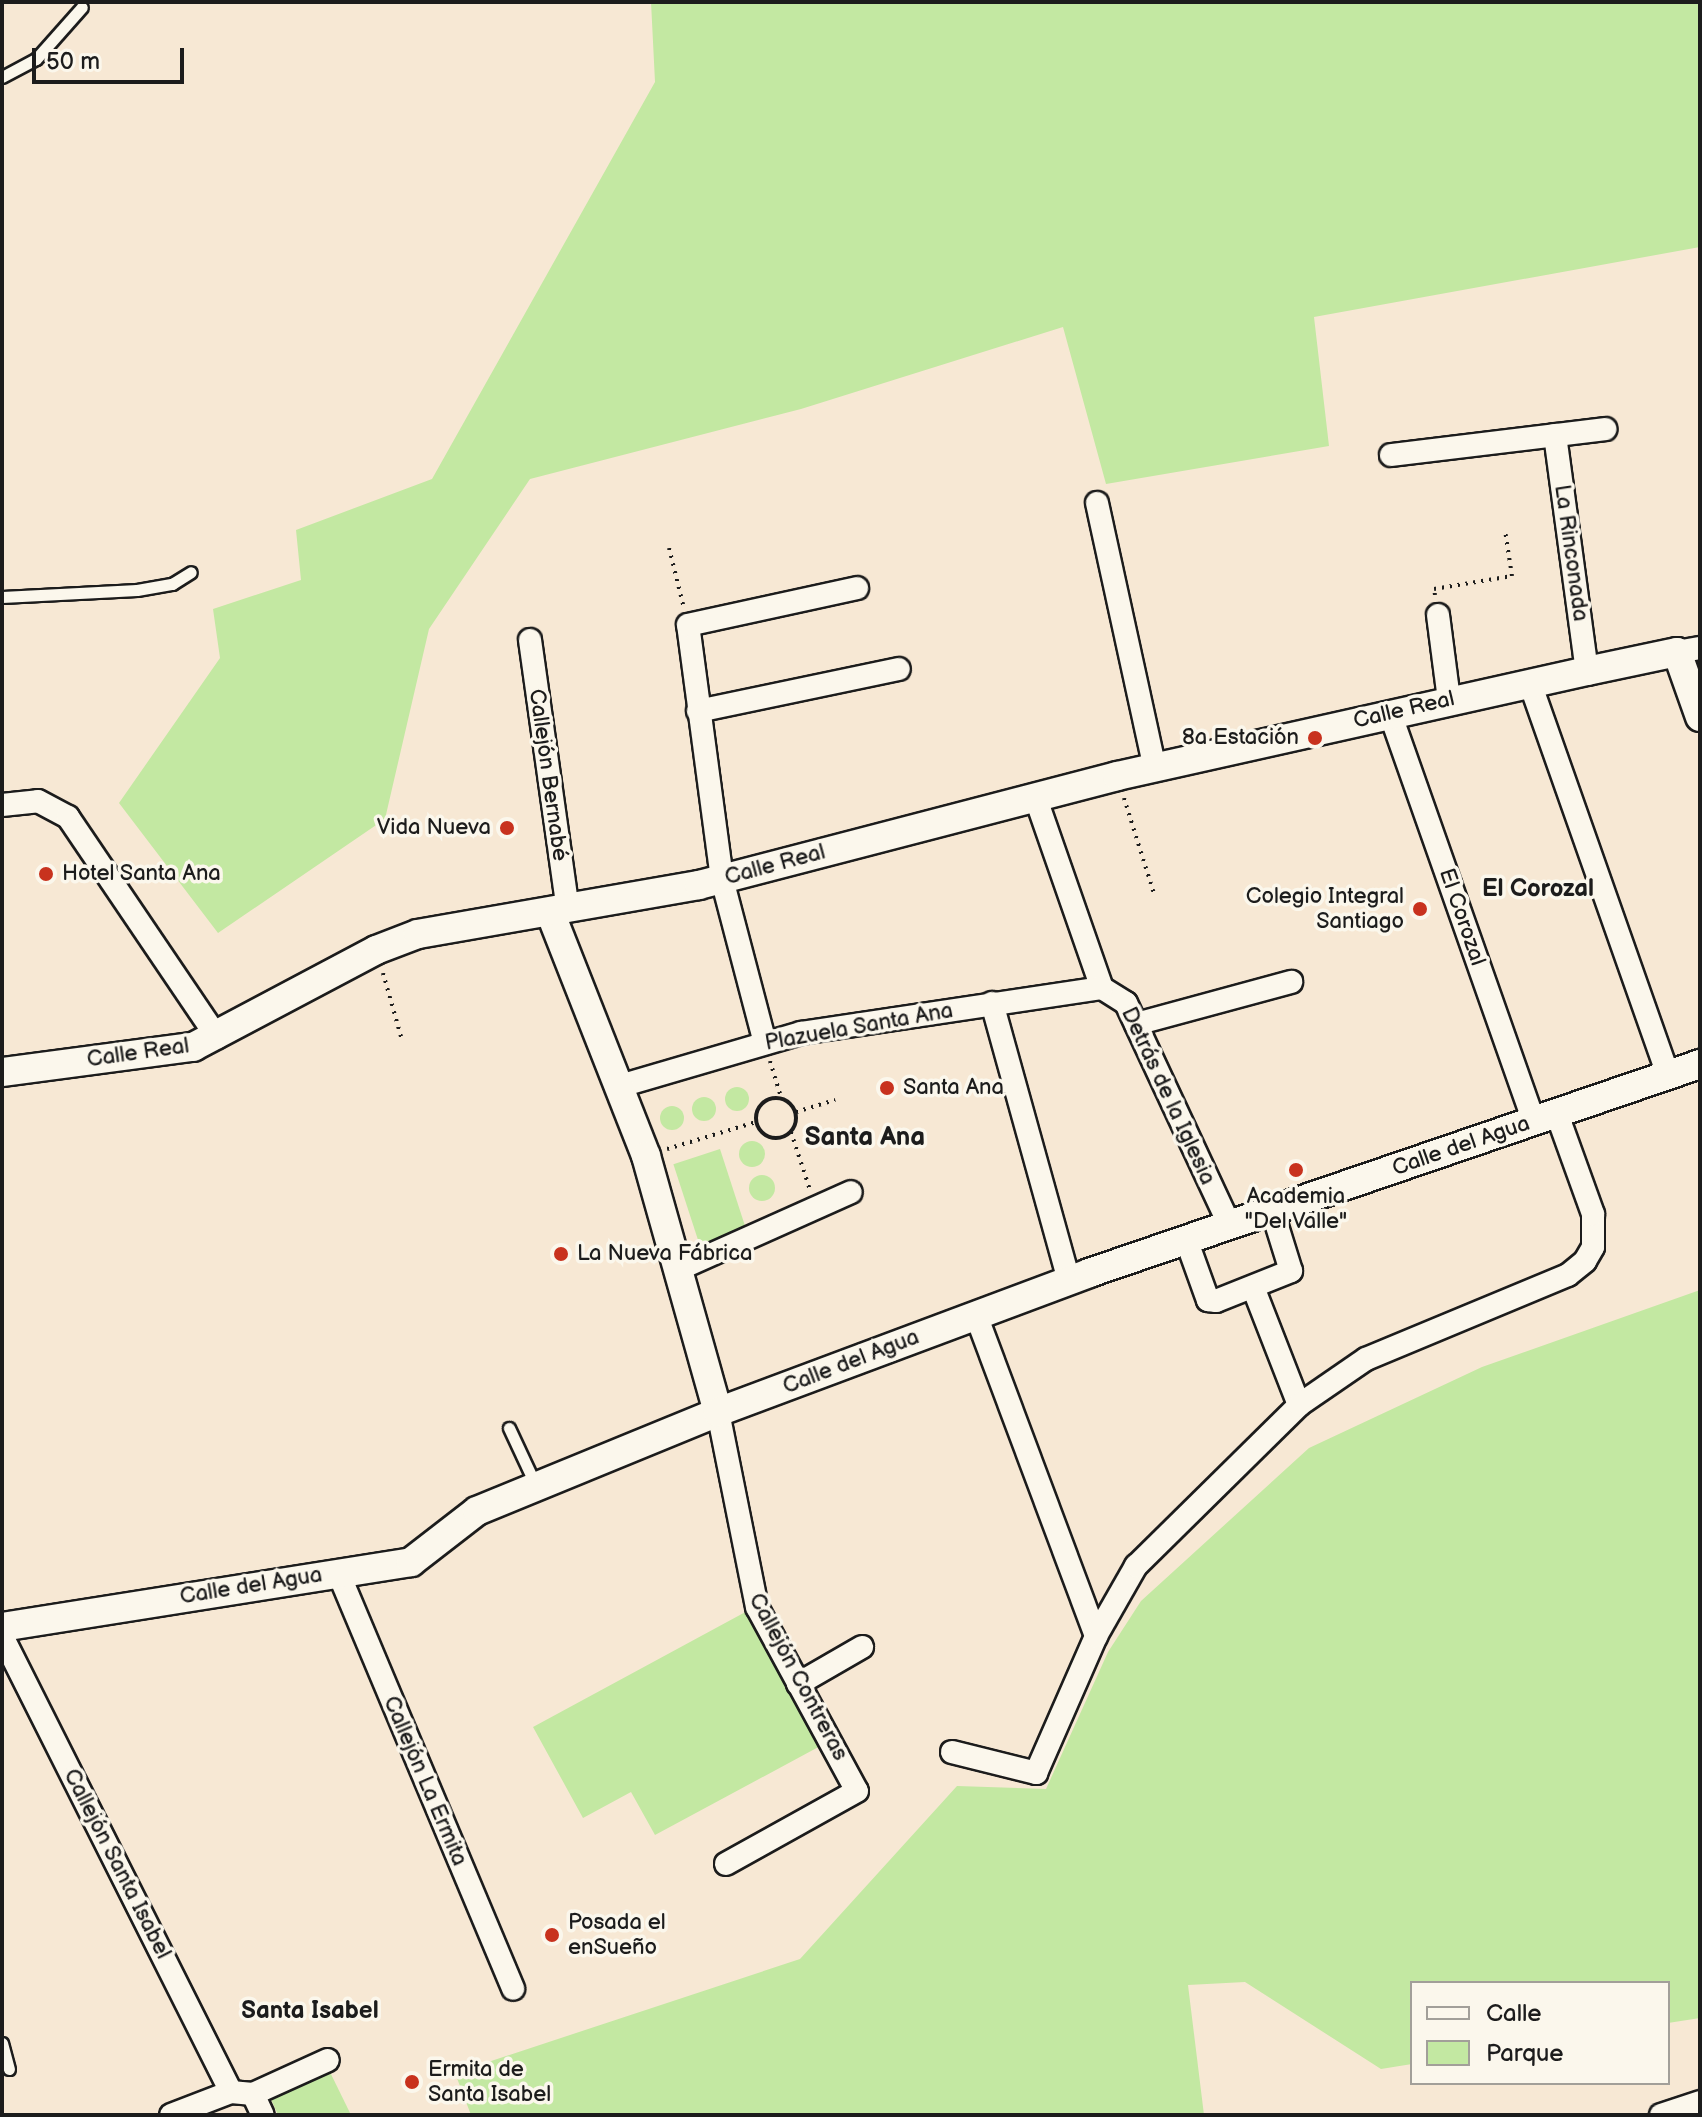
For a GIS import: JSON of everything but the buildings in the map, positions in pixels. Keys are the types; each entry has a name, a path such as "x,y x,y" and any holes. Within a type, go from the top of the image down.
{"street":[{"path":"1391,455 1605,429"},
{"name":"La Rinconada","path":"1555,435 1574,674"},
{"path":"1097,503 1155,768"},
{"path":"765,1043 722,879 688,625 857,588"},
{"path":"1438,615 1449,700"},
{"name":"Callejón Bernabé","path":"530,640 559,911"},
{"path":"1574,674 1688,650 1700,717"},
{"path":"698,711 899,669"},
{"name":"Calle Real","path":"2,1072 193,1047 217,1037 376,950 418,934 559,911 722,879 1117,776 1574,674"},
{"path":"1530,683 1668,1075"},
{"name":"El Corozal","path":"1299,1405 1366,1359 1568,1275 1585,1261 1593,1247 1593,1214 1545,1118 1390,713"},
{"name":"Detrás de la Iglesia","path":"1035,796 1102,988 1119,995 1136,1024 1229,1224"},
{"path":"2,805 38,801 68,817 217,1037"},
{"path":"559,911 646,1156 718,1412"},
{"path":"1136,1024 1291,982"},
{"name":"Plazuela Santa Ana","path":"620,1086 765,1043 992,1003 1102,988"},
{"path":"992,1003 1069,1281"},
{"name":"Calle del Agua","path":"2,1627 411,1562 477,1511 718,1412 1186,1239 1700,1064"},
{"path":"679,1269 851,1192"},
{"path":"1186,1239 1208,1300 1253,1287 1292,1268 1272,1210"},
{"path":"952,1752 1036,1773 1096,1636 1136,1566 1299,1405 1253,1287"},
{"path":"976,1315 1096,1636"},
{"name":"Callejón Contreras","path":"718,1412 751,1589 798,1684 857,1791 726,1864"},
{"name":"Callejón La Ermita","path":"338,1572 513,1989"},
{"name":"Callejón Santa Isabel","path":"2,1636 242,2093 263,2115"},
{"path":"798,1684 862,1647"},
{"path":"171,2115 242,2093 328,2060"},
{"path":"1661,2115 1700,2102"}],"lane":[{"path":"2,77 36,59 82,7"},
{"path":"2,597 137,590 172,584 191,572"},
{"path":"509,1428 536,1487"},
{"path":"2,2043 9,2069"}],"path":[{"path":"1438,615 1434,589 1512,576 1505,530"},
{"path":"669,548 688,625"},
{"path":"1117,776 1154,894"},
{"path":"376,950 402,1040"},
{"path":"765,1043 781,1098 796,1112"},
{"path":"781,1098 759,1106 756,1122 766,1136 791,1132"},
{"path":"796,1112 835,1100"},
{"path":"796,1112 791,1132 815,1207"},
{"path":"646,1156 756,1122"}],"green space":[{"path":"651,2 1700,2 1700,247 1314,317 1329,446 1106,484 1063,327 801,409 530,479 429,629 385,819 218,933 119,803 220,658 213,609 301,580 296,530 432,479 655,82"},
{"path":"737,1087 746,1090 749,1099 746,1108 737,1111 728,1108 725,1099 728,1090"},
{"path":"704,1097 713,1100 716,1109 713,1118 704,1121 695,1118 692,1109 695,1100"},
{"path":"672,1106 680,1110 684,1118 680,1126 672,1130 664,1126 660,1118 664,1110"},
{"path":"752,1141 761,1145 765,1154 761,1163 752,1167 743,1163 739,1154 743,1145"},
{"path":"720,1149 747,1231 700,1246 673,1164"},
{"path":"762,1175 771,1179 775,1188 771,1197 762,1201 753,1197 749,1188 753,1179"},
{"path":"1700,1290 1700,2018 1670,2023 1670,1981 1410,1981 1410,2064 1381,2069 1245,1982 1188,1985 1204,2115 471,2115 455,2073 800,1959 957,1786 1046,1789 1108,1652 1141,1601 1309,1448 1482,1367"},
{"path":"751,1609 824,1744 655,1835 631,1792 583,1818 533,1727"},
{"path":"328,2068 351,2115 278,2115 270,2097"}],"place":[{"name":"8a Estación","path":"1315,738"},
{"name":"Vida Nueva","path":"507,828"},
{"name":"Hotel Santa Ana","path":"46,874"},
{"name":"Colegio Integral Santiago","path":"1420,909"},
{"name":"Santa Ana","path":"887,1088"},
{"name":"Academia \"Del Valle\"","path":"1296,1170"},
{"name":"La Nueva Fábrica","path":"561,1254"},
{"name":"Posada el enSueño","path":"552,1935"},
{"name":"Ermita de Santa Isabel","path":"412,2082"}],"district":[{"name":"El Corozal","path":"1538,889"},
{"name":"Santa Ana","path":"865,1138"},
{"name":"Santa Isabel","path":"310,2011"}]}
